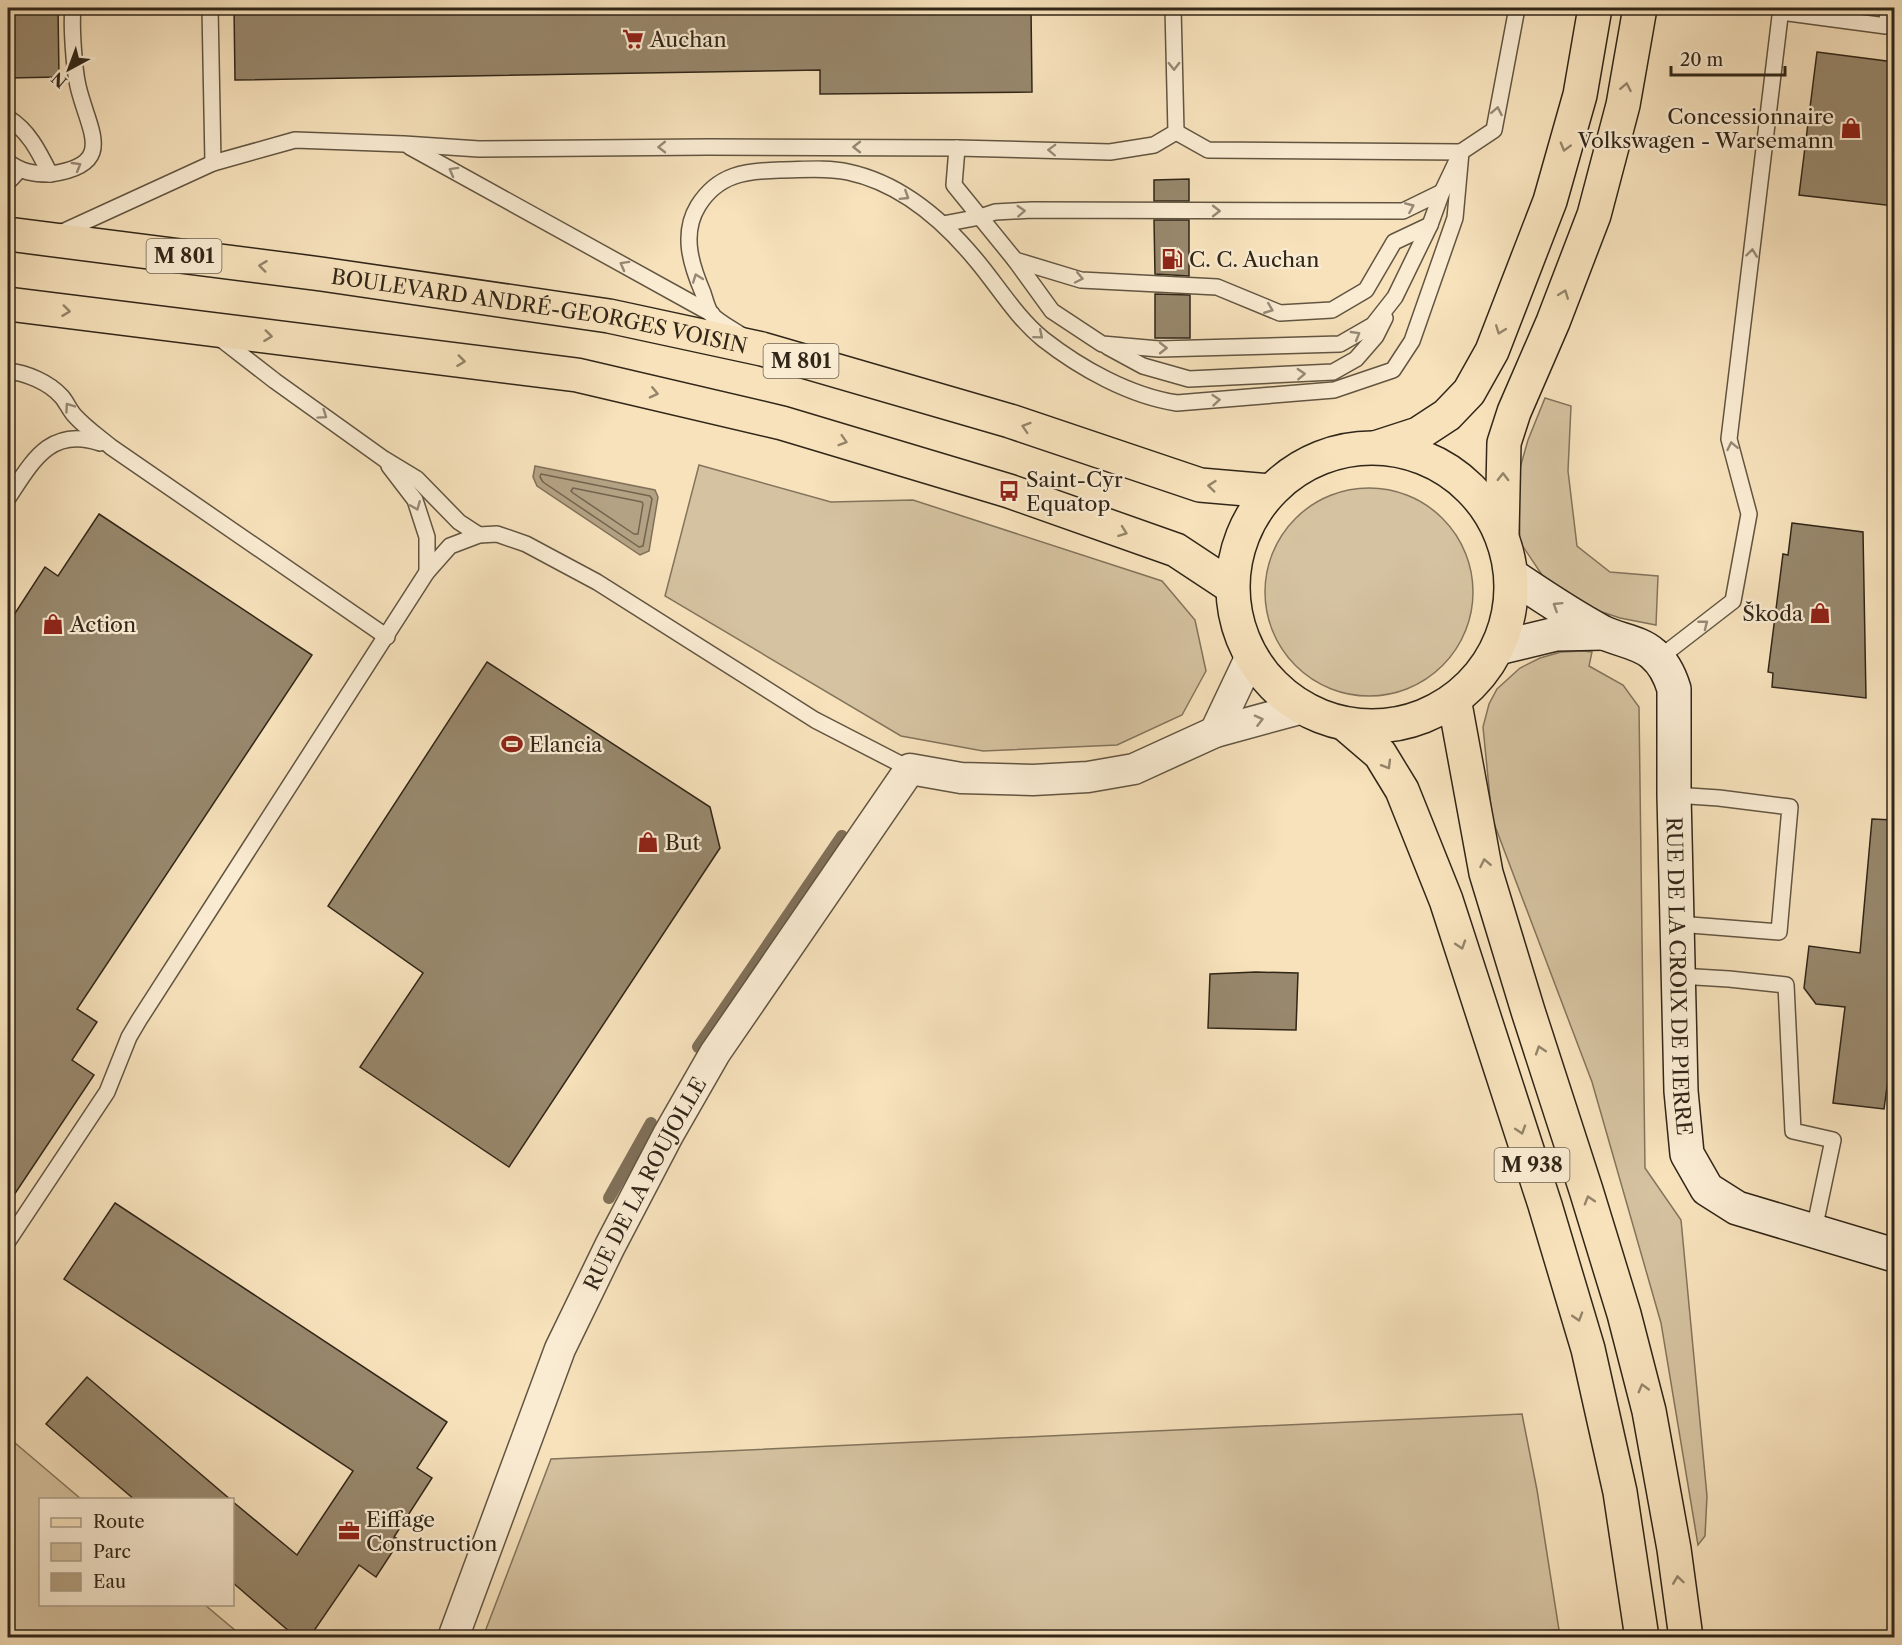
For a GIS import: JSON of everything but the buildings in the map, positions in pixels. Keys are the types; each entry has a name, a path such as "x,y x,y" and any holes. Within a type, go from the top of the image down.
{"main road":[{"path":"1595,8 1580,95 1550,201 1492,351 1469,392 1447,415 1418,434 1378,447 1339,451 1302,466 1270,491 1249,519 1236,552 1232,587 1237,623 1251,656 1273,686 1303,708 1345,724 1382,727 1419,719 1455,704 1478,678 1498,648 1510,612 1511,575 1502,536 1504,443 1514,412 1553,322 1594,215 1623,105 1640,8"},
{"name":"BOULEVARD ANDRÉ-GEORGES VOISIN","path":"8,234 309,272 598,315 762,350 1010,422 1200,485 1270,491"},
{"path":"8,304 577,375 782,423 1009,491 1176,550 1232,587"},
{"path":"1378,447 1425,459 1453,473 1482,501 1502,536"},
{"name":"M 938","path":"1455,704 1486,873 1624,1314 1650,1411 1674,1549 1686,1638"},
{"name":"M 938","path":"1345,724 1380,754 1402,790 1450,911 1545,1205 1588,1349 1620,1492 1642,1638"}],"street":[{"name":"RUE DE LA CROIX DE PIERRE","path":"1511,575 1558,607 1605,633 1653,653 1670,676 1674,689 1674,795 1681,1091 1687,1154 1707,1189 1737,1208 1894,1255"},
{"name":"RUE DE LA CROIX DE PIERRE","path":"1498,648 1556,634 1605,633"},
{"path":"1215,732 1251,656"},
{"path":"910,769 961,778 1033,780 1088,777 1134,769 1215,732 1303,708"},
{"name":"RUE DE LA ROUJOLLE","path":"453,1638 560,1349 668,1135 714,1053 910,769"}],"lane":[{"path":"11,171 50,174 70,171 80,167 88,159 94,141 77,85 73,8"},
{"path":"210,8 213,163"},
{"path":"1173,8 1176,132"},
{"path":"957,148 954,185 1015,260 1052,311 1102,344 1143,366 1190,379 1333,372 1356,359 1376,336 1430,225 1442,192 1461,152 1494,130 1517,8"},
{"path":"1658,659 1733,601 1749,513 1729,439 1781,10 1886,26 1889,8"},
{"path":"8,118 23,129 39,152 50,174"},
{"path":"48,238 213,163 295,140 479,149 957,148 1110,152 1154,145 1176,132"},
{"path":"1176,132 1208,150 1461,152"},
{"path":"404,144 712,314 762,350"},
{"path":"712,314 692,264 689,227 708,191 734,175 764,170 846,171 872,178 897,191 943,224 976,260 1029,327 1069,357 1136,393 1176,403 1334,390 1393,370 1412,341 1455,218 1461,152"},
{"path":"943,224 995,212 1032,210 1403,211 1442,192"},
{"path":"1015,260 1081,280 1217,287 1280,313 1332,310 1366,290 1394,242 1430,225"},
{"path":"1102,344 1159,349 1340,344 1373,325 1395,297"},
{"path":"210,329 275,381 384,459 417,479 459,522 479,535"},
{"path":"8,371 22,373 52,388 60,395 73,414 111,447 387,637"},
{"path":"8,498 27,469 42,452 56,443 84,437 111,447"},
{"path":"384,459 415,501 427,537 427,572"},
{"path":"8,1241 107,1092 129,1037 139,1020 427,572 450,546 479,535 497,534 526,544 597,582 815,720 910,769"},
{"path":"1674,795 1790,807 1779,932 1678,924"},
{"path":"1679,976 1729,978 1786,985 1793,1131 1833,1140 1814,1230"}],"green space":[{"path":"1545,398 1571,406 1568,471 1577,546 1610,572 1658,576 1656,625 1620,618 1572,602 1542,575 1520,542 1518,475 1528,440"},
{"path":"699,465 831,502 913,500 1162,581 1195,620 1206,671 1182,715 1117,745 983,751 901,736 665,596"},
{"path":"1369,488 1389,490 1418,500 1449,526 1465,552 1471,572 1473,592 1471,612 1461,641 1435,672 1409,688 1389,694 1369,696 1349,694 1320,684 1289,658 1273,632 1267,612 1265,592 1267,572 1277,543 1303,512 1329,496 1349,490"},
{"path":"1561,652 1592,652 1589,666 1623,685 1639,707 1645,1168 1681,1220 1707,1496 1705,1536 1698,1545 1661,1323 1592,1082 1492,818 1483,727 1489,704 1497,689 1520,668 1540,658"},
{"path":"1522,1414 1537,1490 1559,1630 1391,1638 483,1637 551,1459"},
{"path":"8,1437 80,1498 39,1498 39,1606 206,1606 243,1637 8,1637"}],"water":[{"path":"535,466 655,490 658,497 649,551 640,555 537,486 533,477"}],"waterway":[{"path":"698,1047 842,836"},
{"path":"609,1198 651,1123"}],"place":[{"name":"Auchan","path":"633,39"},
{"name":"Concessionnaire Volkswagen - Warsemann","path":"1851,128"},
{"name":"C. C. Auchan","path":"1172,259"},
{"name":"Saint-Cyr Equatop","path":"1009,491"},
{"name":"Škoda","path":"1820,613"},
{"name":"Action","path":"53,624"},
{"name":"Elancia","path":"512,744"},
{"name":"But","path":"648,842"},
{"name":"Eiffage Construction","path":"349,1531"}]}
